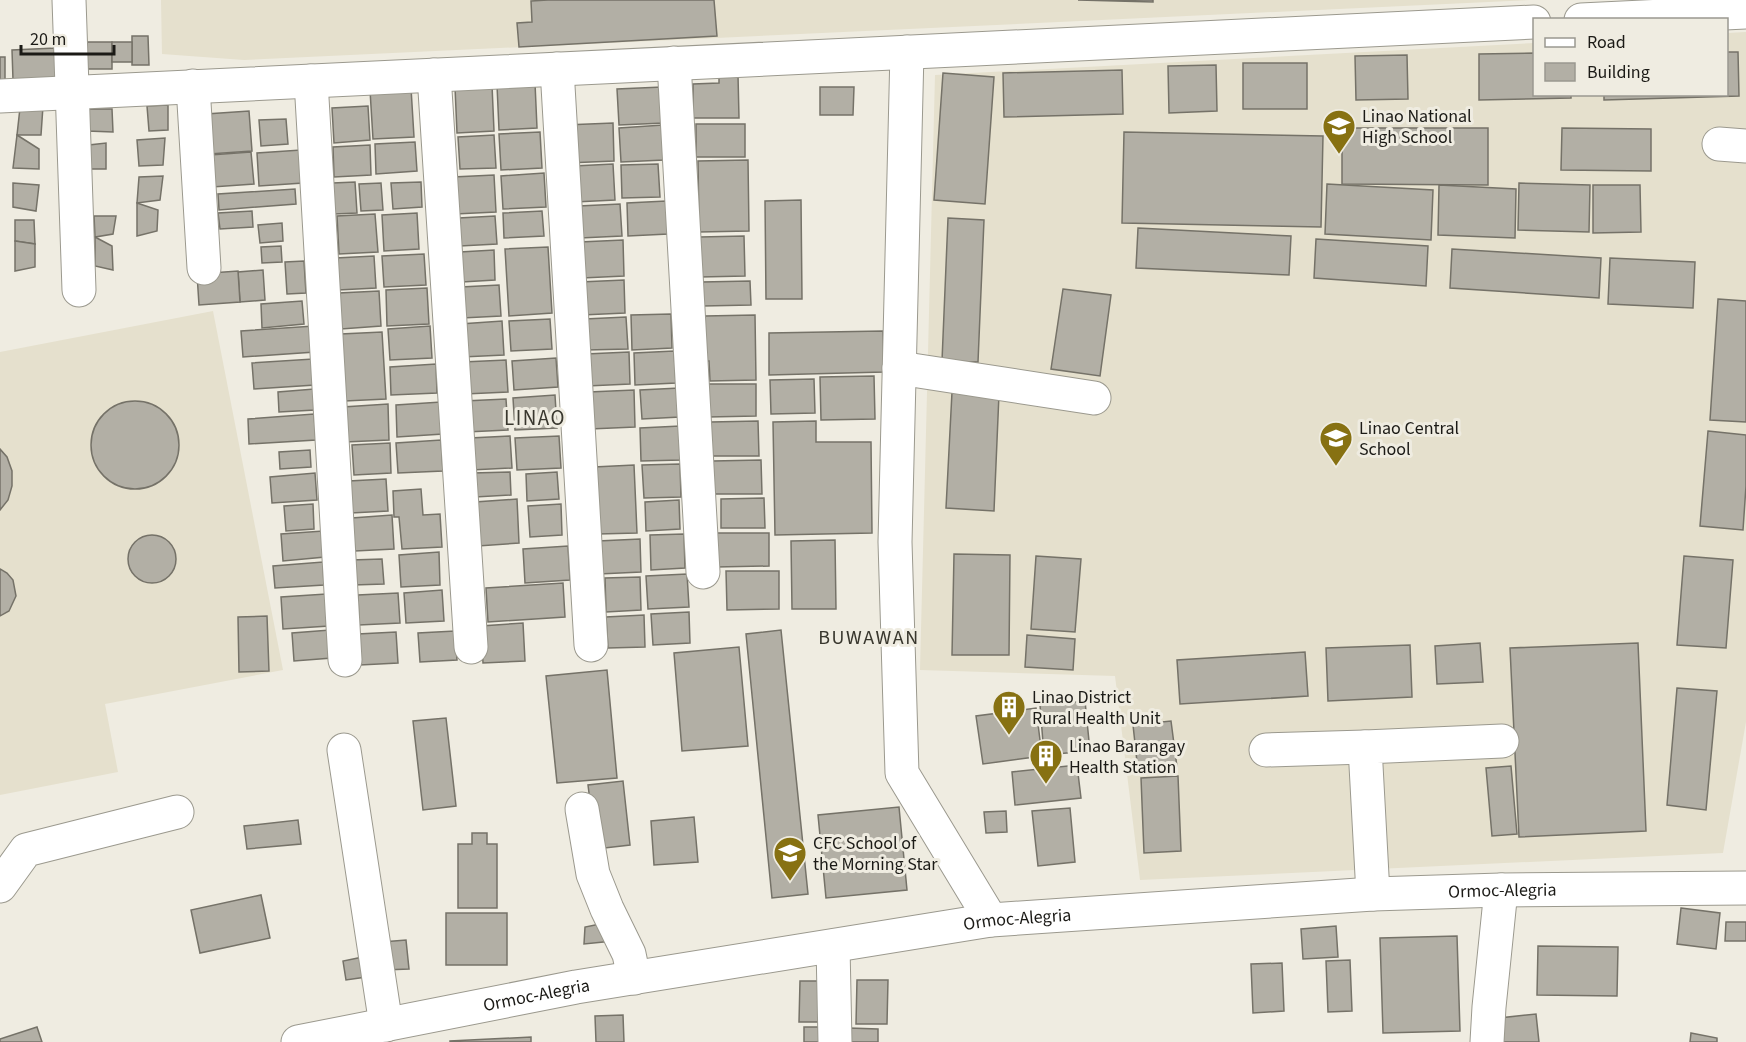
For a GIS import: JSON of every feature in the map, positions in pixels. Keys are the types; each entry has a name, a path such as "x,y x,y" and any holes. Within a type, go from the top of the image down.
{"street":[{"path":"69,0 79,290"},
{"path":"1622,18 1746,12"},
{"path":"0,96 1533,22"},
{"path":"907,52 895,542 902,774 991,920"},
{"path":"674,63 703,572"},
{"path":"557,69 591,645"},
{"path":"434,75 471,647"},
{"path":"311,81 345,660"},
{"path":"193,86 204,268"},
{"path":"899,368 1094,398"},
{"path":"1266,750 1502,741"},
{"path":"1365,747 1373,894"},
{"path":"344,750 386,1025"},
{"path":"582,809 594,874 607,909 629,954 634,978"},
{"path":"0,886 26,850 177,812"},
{"name":"Ormoc-Alegria","path":"298,1042 634,978 991,920 1373,894 1501,890 1746,888"},
{"path":"1488,1042 1489,1007 1501,890"},
{"path":"833,946 835,1042"}],"shaded area":[{"path":"161,0 1530,0 244,60 162,54"},
{"name":"Linao Central School","path":"1746,32 1746,722 1723,853 1140,880 1115,676 920,670 935,75 1533,43 1533,96 1728,96 1728,33"},
{"path":"213,311 283,670 105,704 118,772 0,795 0,352"}],"building":[{"path":"714,0 717,36 519,47 517,23 532,22 531,1"},
{"path":"1078,0 1153,0 1153,2"},
{"path":"132,36 148,36 149,65 132,65"},
{"path":"84,42 112,42 112,69 84,69"},
{"path":"112,42 132,42 132,62 112,62"},
{"path":"55,48 57,78 13,80 12,50"},
{"path":"1728,52 1738,52 1739,96 1604,100 1604,96 1728,96"},
{"path":"1533,53 1533,96 1571,96 1571,98 1479,100 1479,54"},
{"path":"1407,55 1408,99 1356,100 1355,56"},
{"path":"0,57 5,57 5,81 0,81"},
{"path":"1243,63 1307,63 1307,109 1243,109"},
{"path":"1216,65 1217,111 1169,113 1168,66"},
{"path":"1122,70 1123,114 1004,117 1003,73"},
{"path":"943,73 994,77 985,204 934,200"},
{"path":"719,75 738,75 739,118 693,118 693,84 719,83"},
{"path":"535,83 537,128 499,130 497,85"},
{"path":"492,85 494,131 457,133 455,87"},
{"path":"662,87 664,123 619,125 617,89"},
{"path":"820,87 854,87 853,115 820,115"},
{"path":"411,88 414,137 373,139 370,90"},
{"path":"168,105 168,130 149,131 147,106"},
{"path":"43,106 41,135 17,135 20,108"},
{"path":"368,106 370,140 334,143 332,108"},
{"path":"86,109 112,109 113,132 87,131"},
{"path":"249,111 252,151 209,154 206,114"},
{"path":"286,119 288,144 261,146 259,120"},
{"path":"613,123 614,161 567,163 565,125"},
{"path":"696,124 745,124 745,157 696,157"},
{"path":"663,125 664,160 621,162 619,128"},
{"path":"1342,128 1488,128 1488,185 1342,184"},
{"path":"1562,128 1651,129 1651,171 1561,170"},
{"path":"540,132 542,168 501,170 499,134"},
{"path":"1124,132 1323,136 1321,227 1122,223"},
{"path":"17,135 39,149 39,169 13,168"},
{"path":"494,135 496,168 460,169 458,137"},
{"path":"165,138 163,165 139,166 137,140"},
{"path":"415,142 417,171 376,174 375,144"},
{"path":"106,143 106,169 90,169 89,145"},
{"path":"370,145 371,175 334,177 333,147"},
{"path":"301,150 303,183 259,186 257,153"},
{"path":"251,152 254,184 212,187 210,155"},
{"path":"748,160 749,231 699,232 698,161"},
{"path":"613,164 615,200 575,202 574,166"},
{"path":"658,164 660,197 622,198 621,165"},
{"path":"544,173 546,207 503,209 501,176"},
{"path":"494,175 496,212 455,214 453,177"},
{"path":"163,176 160,200 137,203 139,177"},
{"path":"355,182 357,213 334,214 333,183"},
{"path":"421,182 422,207 393,209 391,183"},
{"path":"13,183 39,185 36,211 13,207"},
{"path":"381,183 383,210 361,211 359,184"},
{"path":"1519,183 1590,185 1589,232 1518,230"},
{"path":"1327,184 1433,190 1431,240 1325,234"},
{"path":"1439,185 1516,189 1515,238 1438,235"},
{"path":"1593,185 1640,185 1641,232 1593,233"},
{"path":"295,189 296,204 219,210 218,194"},
{"path":"801,200 802,299 766,299 765,201"},
{"path":"666,201 668,234 628,236 627,203"},
{"path":"137,203 158,210 157,231 137,236"},
{"path":"620,204 622,236 580,238 579,206"},
{"path":"252,211 253,227 220,229 218,213"},
{"path":"542,211 544,236 504,238 503,213"},
{"path":"417,213 419,249 384,251 382,215"},
{"path":"375,214 378,252 339,254 337,216"},
{"path":"94,216 116,216 113,234 95,237"},
{"path":"495,216 497,244 460,246 459,218"},
{"path":"948,218 984,220 978,362 942,361"},
{"path":"15,220 34,220 35,244 15,241"},
{"path":"282,223 283,241 260,243 258,225"},
{"path":"1138,228 1291,236 1289,275 1136,268"},
{"path":"744,236 745,276 700,277 700,237"},
{"path":"95,237 112,246 113,270 95,266"},
{"path":"1316,239 1428,246 1426,286 1314,278"},
{"path":"623,240 624,276 582,278 580,242"},
{"path":"15,241 35,244 35,267 15,271"},
{"path":"281,246 282,262 262,263 261,247"},
{"path":"548,247 552,313 509,316 505,249"},
{"path":"1452,249 1601,258 1599,298 1450,288"},
{"path":"494,250 495,280 462,282 460,252"},
{"path":"424,254 426,285 384,287 382,256"},
{"path":"374,256 376,288 338,290 336,258"},
{"path":"1610,258 1695,262 1693,308 1608,304"},
{"path":"304,261 306,293 287,294 285,262"},
{"path":"263,270 265,300 240,302 238,272"},
{"path":"238,271 240,302 199,305 197,274"},
{"path":"624,280 625,313 582,315 580,282"},
{"path":"750,281 751,305 703,306 702,282"},
{"path":"499,285 501,316 462,318 461,287"},
{"path":"427,288 429,324 387,326 386,290"},
{"path":"1063,289 1111,295 1100,376 1051,369"},
{"path":"379,291 381,326 341,329 339,293"},
{"path":"1718,299 1746,301 1746,422 1710,420"},
{"path":"302,301 304,324 262,328 261,304"},
{"path":"671,314 672,348 632,350 631,315"},
{"path":"755,315 756,380 710,381 709,361 705,361 705,316"},
{"path":"626,317 628,349 586,350 585,319"},
{"path":"550,319 552,349 511,351 509,321"},
{"path":"502,321 504,355 462,357 460,324"},
{"path":"314,326 315,352 243,357 241,331"},
{"path":"430,326 432,358 390,360 388,329"},
{"path":"883,331 884,372 769,375 769,333"},
{"path":"382,332 386,399 345,401 341,334"},
{"path":"674,351 676,383 635,385 634,353"},
{"path":"629,352 630,384 587,386 586,354"},
{"path":"556,358 558,387 514,390 512,361"},
{"path":"313,359 315,385 254,389 252,363"},
{"path":"506,360 508,392 465,394 463,362"},
{"path":"436,364 437,393 391,395 390,367"},
{"path":"874,376 875,419 821,420 820,377"},
{"path":"814,379 815,413 771,414 770,380"},
{"path":"707,384 756,384 756,416 708,417"},
{"path":"679,388 680,417 642,419 640,390"},
{"path":"314,389 315,410 279,412 278,392"},
{"path":"634,390 635,427 590,429 589,392"},
{"path":"952,392 999,394 994,511 946,508"},
{"path":"555,395 557,428 515,430 513,398"},
{"path":"506,399 508,430 466,432 464,401"},
{"path":"135,401 160,408 172,420 179,445 172,470 160,482 135,489 110,482 98,470 91,445 98,420 110,408"},
{"path":"441,402 443,434 397,437 396,405"},
{"path":"388,404 389,440 345,442 343,407"},
{"path":"314,414 316,440 249,444 248,419"},
{"path":"758,421 759,456 711,456 711,422"},
{"path":"816,421 816,442 871,442 872,533 775,535 773,422"},
{"path":"680,426 681,460 641,461 640,428"},
{"path":"1708,431 1746,435 1743,530 1700,526"},
{"path":"510,436 512,468 471,470 470,438"},
{"path":"559,436 561,468 517,470 515,438"},
{"path":"441,440 443,471 398,473 396,443"},
{"path":"390,443 391,473 354,475 352,445"},
{"path":"0,449 7,457 12,471 12,486 8,500 0,510"},
{"path":"310,450 311,467 280,469 279,452"},
{"path":"761,460 762,494 714,494 713,461"},
{"path":"680,464 681,497 644,498 642,465"},
{"path":"634,465 637,533 598,534 594,467"},
{"path":"510,472 511,495 475,497 473,473"},
{"path":"557,472 559,499 527,501 526,474"},
{"path":"315,473 317,500 272,503 270,477"},
{"path":"386,479 388,511 351,513 349,481"},
{"path":"421,489 423,515 440,514 442,547 402,549 399,517 394,517 393,491"},
{"path":"764,498 765,528 721,528 721,499"},
{"path":"517,499 519,543 478,546 475,502"},
{"path":"679,500 680,529 646,531 645,502"},
{"path":"313,504 314,529 286,531 284,506"},
{"path":"561,504 562,535 530,537 528,506"},
{"path":"392,515 394,549 355,551 352,518"},
{"path":"323,531 325,557 283,561 281,534"},
{"path":"716,533 769,533 769,566 716,567"},
{"path":"684,534 685,568 651,570 650,535"},
{"path":"147,535 157,535 172,545 176,559 175,568 166,579 157,583 147,583 132,573 128,564 128,554 138,539"},
{"path":"640,539 641,572 599,574 598,541"},
{"path":"835,540 836,609 792,609 791,541"},
{"path":"568,546 570,580 525,583 523,549"},
{"path":"439,552 440,585 401,587 399,555"},
{"path":"954,554 1010,555 1009,655 952,655"},
{"path":"1036,556 1081,559 1075,632 1031,629"},
{"path":"1684,556 1733,560 1726,648 1677,645"},
{"path":"382,559 384,584 353,585 351,560"},
{"path":"323,562 324,585 275,588 273,566"},
{"path":"0,569 13,580 16,596 9,611 0,616"},
{"path":"726,571 779,571 779,609 727,610"},
{"path":"687,574 689,607 648,609 646,576"},
{"path":"640,577 641,610 606,612 605,578"},
{"path":"563,583 565,617 488,622 486,588"},
{"path":"442,590 444,621 406,623 404,593"},
{"path":"398,593 400,623 359,625 358,595"},
{"path":"326,594 329,626 283,629 281,597"},
{"path":"689,612 690,643 653,645 651,614"},
{"path":"644,615 645,647 608,648 606,617"},
{"path":"267,616 269,671 239,672 238,617"},
{"path":"523,623 525,661 483,663 481,626"},
{"path":"330,630 332,658 294,661 292,633"},
{"path":"781,630 808,894 772,898 746,634"},
{"path":"455,631 457,660 420,662 418,633"},
{"path":"396,632 398,663 360,665 358,634"},
{"path":"1027,635 1075,639 1073,670 1025,667"},
{"path":"1480,643 1483,682 1437,684 1435,646"},
{"path":"1638,643 1646,831 1519,837 1510,648"},
{"path":"1410,645 1412,697 1328,701 1326,648"},
{"path":"739,647 748,746 682,751 674,653"},
{"path":"1305,652 1308,696 1180,704 1177,660"},
{"path":"607,670 617,778 557,783 546,676"},
{"path":"1677,688 1717,691 1706,810 1667,805"},
{"path":"1085,701 1090,751 1044,755 1040,705"},
{"name":"Linao District Rural Health Unit","path":"1036,708 1042,756 983,764 976,716"},
{"path":"446,718 456,806 423,810 413,721"},
{"path":"1171,721 1177,767 1138,771 1133,725"},
{"name":"Linao Barangay Health Station","path":"1077,765 1081,798 1015,805 1012,772"},
{"path":"1511,766 1517,834 1492,836 1486,768"},
{"path":"1178,776 1181,851 1144,853 1141,778"},
{"path":"623,781 630,845 596,849 588,785"},
{"path":"899,807 907,890 826,898 818,815"},
{"path":"1070,808 1075,862 1038,866 1032,811"},
{"path":"1006,811 1007,832 986,833 984,812"},
{"path":"694,817 698,862 654,865 651,821"},
{"path":"298,820 301,844 247,849 244,826"},
{"path":"472,833 487,833 487,844 497,844 497,908 458,908 458,844 472,844"},
{"path":"261,895 270,938 200,953 191,910"},
{"path":"1681,908 1720,913 1716,949 1677,944"},
{"path":"446,913 507,913 507,965 446,965"},
{"path":"610,922 613,941 584,944 585,927"},
{"path":"1726,922 1746,922 1746,941 1725,941"},
{"path":"1336,926 1338,957 1303,959 1301,929"},
{"path":"1457,936 1460,1031 1383,1033 1380,938"},
{"path":"406,940 409,969 384,970 382,942"},
{"path":"1538,946 1618,947 1617,996 1537,995"},
{"path":"363,957 366,977 346,980 343,961"},
{"path":"1350,960 1352,1011 1328,1012 1326,961"},
{"path":"1282,963 1284,1011 1253,1013 1251,964"},
{"path":"857,980 888,980 887,1024 856,1024"},
{"path":"800,981 820,981 819,1022 799,1022"},
{"path":"1536,1014 1539,1042 1502,1042 1499,1018"},
{"path":"623,1015 624,1042 596,1042 595,1016"},
{"path":"37,1027 42,1042 0,1042 0,1039"},
{"path":"804,1027 830,1027 830,1042 804,1042"},
{"path":"849,1028 878,1029 878,1042 849,1042"},
{"path":"1691,1033 1717,1038 1717,1042 1690,1042"},
{"path":"531,1037 531,1042 450,1042 450,1041"}],"place":[{"name":"Linao National High School","path":"1339,155"},
{"name":"Linao Central School","path":"1336,467"},
{"name":"Linao District Rural Health Unit","path":"1009,736"},
{"name":"Linao Barangay Health Station","path":"1046,785"},
{"name":"CFC School of the Morning Star","path":"790,882"}],"district":[{"name":"LINAO","path":"535,418"},
{"name":"BUWAWAN","path":"869,637"}]}
